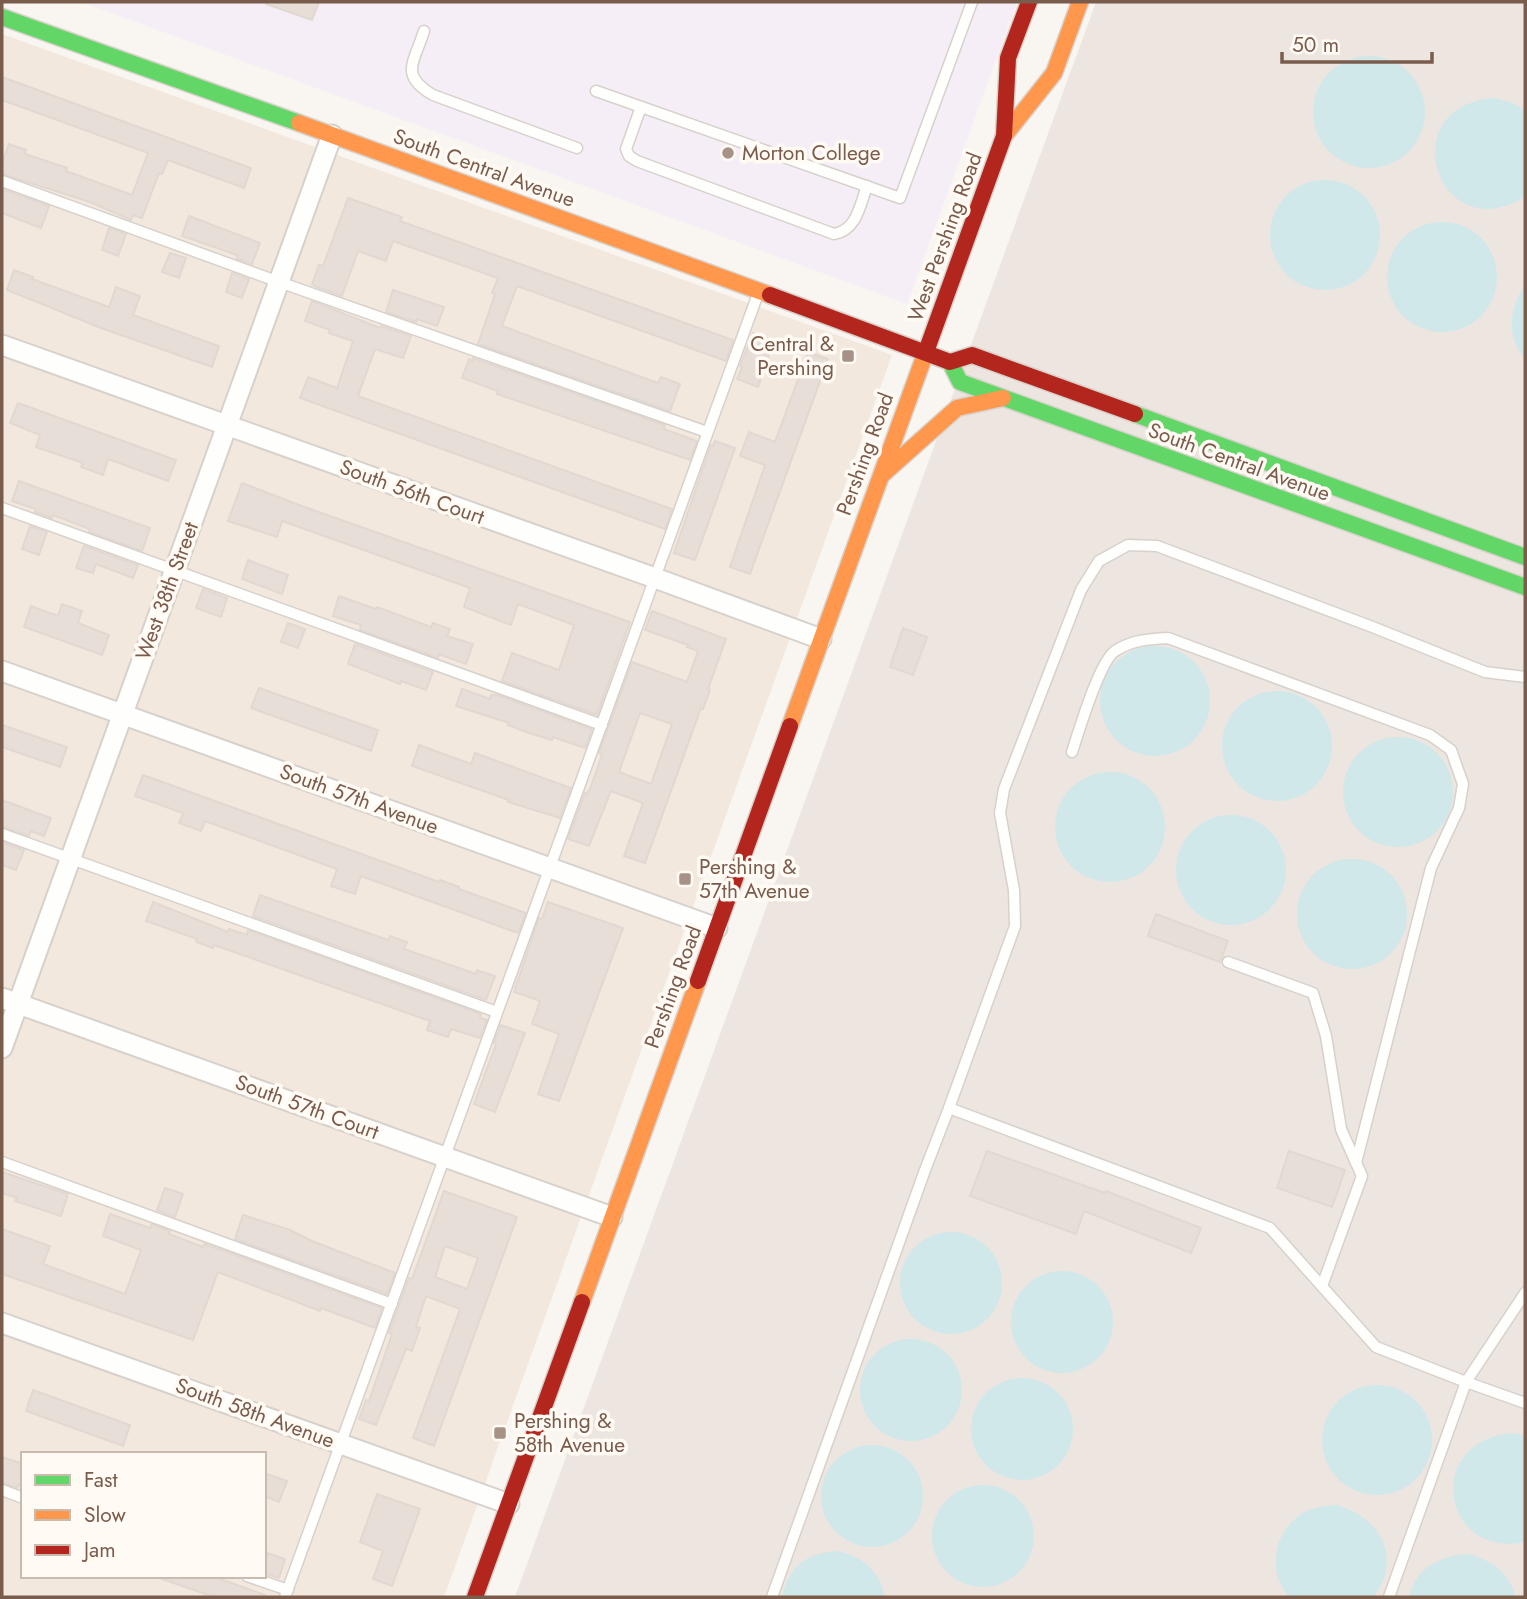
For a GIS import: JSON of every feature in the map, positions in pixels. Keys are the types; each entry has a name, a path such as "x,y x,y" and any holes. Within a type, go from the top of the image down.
{"main road":[{"name":"West Pershing Road","path":"925,353 1004,136 1008,58 1028,2"},
{"name":"West Pershing Road","path":"1004,136 1054,73 1080,2"},
{"name":"South Central Avenue","path":"2,17 950,362 972,355 1525,557"},
{"name":"Pershing Road","path":"475,1597 925,353"},
{"name":"South Central Avenue","path":"950,362 960,382 1525,587"},
{"path":"879,478 957,408 1003,398"}],"street":[{"name":"West 38th Street","path":"2,1048 10,1001 70,859 332,135"},
{"name":"South 56th Court","path":"2,345 821,639"},
{"name":"South 57th Avenue","path":"2,671 717,928"},
{"name":"South 57th Court","path":"10,1001 612,1217"},
{"name":"South 58th Avenue","path":"2,1323 509,1504"}],"lane":[{"path":"596,91 900,198 972,2"},
{"path":"424,31 412,69 412,77 418,86 433,95 577,148"},
{"path":"641,107 626,149 629,156 834,234 842,233 854,222 867,186"},
{"path":"2,181 279,282 708,432"},
{"path":"251,1578 287,1594 759,291"},
{"path":"2,508 602,724"},
{"path":"772,1597 1014,926 1014,890 1000,813 1004,789 1081,590 1099,561 1128,545 1157,546 1485,672 1525,677"},
{"path":"1072,752 1102,669 1113,652 1142,639 1168,638 1430,735 1451,750 1462,784 1459,808 1431,868 1356,1163"},
{"path":"2,834 497,1012"},
{"path":"1228,962 1313,993 1326,1036 1341,1129 1362,1176 1322,1286"},
{"path":"949,1108 1270,1228 1377,1347 1525,1403"},
{"path":"2,1162 392,1304"},
{"path":"1389,1597 1466,1381 1525,1293"},
{"path":"2,1490 21,1497"}],"shaded area":[{"name":"Morton College","path":"81,2 1017,2 907,304"},
{"path":"1096,2 1525,2 1525,1597 515,1597"},
{"path":"2,34 892,355 444,1597 2,1597"}],"water":[{"path":"1369,56 1390,61 1408,73 1420,91 1425,112 1420,133 1408,151 1390,163 1369,168 1348,163 1330,151 1318,133 1313,112 1318,91 1330,73 1348,61"},
{"path":"1495,98 1513,103 1525,111 1525,197 1494,208 1468,205 1449,191 1438,170 1435,146 1443,124 1463,106"},
{"path":"1325,180 1346,184 1364,196 1376,214 1380,235 1376,256 1364,274 1346,286 1325,290 1304,286 1286,274 1274,256 1270,235 1274,214 1286,196 1304,184"},
{"path":"1442,222 1463,226 1481,238 1493,256 1497,277 1493,298 1481,316 1463,328 1442,332 1421,328 1403,316 1391,298 1387,277 1391,256 1403,238 1421,226"},
{"path":"1525,285 1525,359 1515,341 1512,322 1516,303"},
{"path":"1155,646 1176,650 1194,662 1206,680 1210,701 1206,722 1194,740 1176,752 1155,756 1134,752 1116,740 1104,722 1100,701 1104,680 1116,662 1134,650"},
{"path":"1277,691 1298,695 1316,707 1328,725 1332,746 1328,767 1316,785 1298,797 1277,801 1256,797 1238,785 1226,767 1222,746 1226,725 1238,707 1256,695"},
{"path":"1398,737 1419,741 1437,753 1449,771 1453,792 1449,813 1437,831 1419,843 1398,847 1377,843 1359,831 1347,813 1343,792 1347,771 1359,753 1377,741"},
{"path":"1110,772 1131,776 1149,788 1161,806 1165,827 1161,848 1149,866 1131,878 1110,882 1089,878 1071,866 1059,848 1055,827 1059,806 1071,788 1089,776"},
{"path":"1231,815 1252,819 1270,831 1282,849 1286,870 1282,891 1270,909 1252,921 1231,925 1210,921 1192,909 1180,891 1176,870 1180,849 1192,831 1210,819"},
{"path":"1352,859 1373,863 1391,875 1403,893 1407,914 1403,935 1391,953 1373,965 1352,969 1331,965 1313,953 1301,935 1297,914 1301,893 1313,875 1331,863"},
{"path":"951,1232 980,1240 994,1254 1002,1283 994,1312 980,1326 951,1334 922,1326 908,1312 900,1283 908,1254 922,1240"},
{"path":"1062,1271 1091,1279 1105,1293 1113,1322 1105,1351 1091,1365 1062,1373 1033,1365 1019,1351 1011,1322 1019,1293 1033,1279"},
{"path":"911,1339 940,1347 954,1361 962,1390 954,1419 940,1433 911,1441 882,1433 868,1419 860,1390 868,1361 882,1347"},
{"path":"1022,1378 1051,1386 1065,1400 1073,1429 1065,1458 1051,1472 1022,1480 993,1472 979,1458 971,1429 979,1400 993,1386"},
{"path":"1377,1385 1398,1389 1416,1401 1428,1419 1432,1440 1428,1461 1416,1479 1398,1491 1377,1495 1356,1491 1338,1479 1326,1461 1322,1440 1326,1419 1338,1401 1356,1389"},
{"path":"1515,1433 1525,1436 1525,1542 1497,1543 1475,1533 1460,1517 1454,1496 1455,1474 1466,1455 1485,1440"},
{"path":"872,1445 901,1453 915,1467 923,1496 915,1525 901,1539 872,1547 843,1539 829,1525 821,1496 829,1467 843,1453"},
{"path":"983,1485 1012,1493 1026,1507 1034,1536 1026,1565 1012,1579 983,1587 954,1579 940,1565 932,1536 940,1507 954,1493"},
{"path":"1337,1505 1365,1519 1383,1541 1387,1554 1382,1583 1373,1597 1289,1597 1282,1587 1276,1565 1276,1554 1284,1532 1304,1512"},
{"path":"839,1551 856,1557 869,1567 879,1580 885,1597 782,1597 789,1577 801,1563 818,1555"},
{"path":"1468,1554 1485,1560 1504,1574 1516,1597 1409,1597 1417,1578 1431,1565 1448,1557"}],"building":[{"path":"266,2 319,2 312,20"},
{"path":"2,77 251,168 244,188 168,160 162,174 159,173 142,218 133,215 131,220 90,202 2,174 2,163 9,144 26,150 25,154 67,168 66,171 132,195 148,153 2,100"},
{"path":"2,189 49,206 41,228 2,213"},
{"path":"348,198 402,217 400,221 733,340 726,361 517,286 502,326 658,383 661,377 680,384 670,411 478,344 498,278 393,241 386,261 358,251 342,296 317,287 312,284 319,265 323,266"},
{"path":"189,216 260,243 252,264 237,259 237,255 182,236"},
{"path":"109,228 126,234 118,256 102,250"},
{"path":"170,253 186,258 179,278 162,272"},
{"path":"14,270 109,307 116,287 140,296 133,315 219,346 212,367 101,328 7,290"},
{"path":"232,273 249,279 242,298 226,292"},
{"path":"393,290 444,307 437,326 386,312"},
{"path":"312,301 380,328 381,326 411,336 403,358 375,349 358,396 672,509 665,529 300,398 308,377 337,388 353,341 305,321"},
{"path":"753,333 774,340 758,387 737,379"},
{"path":"808,352 828,359 750,574 730,567 765,465 740,456 749,432 775,442"},
{"path":"473,358 665,425 664,429 697,441 690,460 497,394 498,391 462,378 469,359 472,361"},
{"path":"18,403 176,460 168,481 108,459 103,475 81,467 83,463 36,447 40,435 10,423"},
{"path":"715,441 735,448 695,560 674,553 711,445 713,446"},
{"path":"19,481 150,528 142,551 12,501"},
{"path":"242,483 630,622 597,715 502,681 512,653 559,670 574,625 518,604 511,625 464,607 470,588 282,521 277,537 228,521"},
{"path":"30,526 47,532 39,555 22,549"},
{"path":"84,546 138,565 133,578 96,564 93,573 76,568"},
{"path":"248,560 288,575 282,594 242,579"},
{"path":"203,589 227,598 221,617 196,608"},
{"path":"339,596 431,627 433,623 450,629 447,636 473,644 466,664 439,654 438,658 360,630 361,625 333,616"},
{"path":"62,604 82,611 78,623 109,635 102,655 24,627 31,606 58,616"},
{"path":"652,611 726,639 708,689 710,690 645,863 624,856 643,803 611,791 589,846 568,839 585,793 590,789 602,755 599,753 632,662 687,682 698,651 645,630","holes":["640,713 672,724 651,784 619,772"]},
{"path":"288,623 305,629 298,648 281,642"},
{"path":"903,628 927,637 913,675 890,667"},
{"path":"355,644 433,672 426,690 401,681 400,684 348,664"},
{"path":"259,688 378,730 371,751 251,708"},
{"path":"462,689 490,699 491,695 497,695 592,729 585,748 553,737 552,740 529,733 508,725 509,723 456,706"},
{"path":"2,725 67,747 60,767 2,747"},
{"path":"419,745 471,764 475,753 571,788 560,818 508,802 509,800 412,766"},
{"path":"143,775 526,913 518,933 361,876 355,894 331,886 337,869 205,821 201,831 179,823 183,813 135,796"},
{"path":"2,800 51,818 44,836 31,831 29,836 2,827"},
{"path":"2,842 24,850 16,870 2,865"},
{"path":"260,895 388,940 390,936 407,942 404,949 476,974 477,970 495,976 486,1000 253,916"},
{"path":"153,902 228,932 229,929 247,935 248,930 481,1014 480,1018 487,1020 480,1038 451,1029 448,1037 427,1030 430,1021 214,945 213,948 196,942 197,939 146,921"},
{"path":"548,902 623,928 559,1101 538,1094 559,1034 532,1024 540,1001 514,992 539,918 542,919"},
{"path":"1156,914 1228,941 1220,962 1148,936"},
{"path":"501,1025 525,1033 495,1112 474,1104"},
{"path":"987,1151 1105,1193 1106,1191 1201,1228 1191,1253 1084,1211 1076,1234 970,1196"},
{"path":"1289,1151 1345,1170 1332,1207 1277,1188"},
{"path":"2,1172 68,1194 61,1216 15,1201 17,1198 2,1193"},
{"path":"165,1188 183,1194 175,1217 157,1210"},
{"path":"444,1191 517,1217 434,1446 413,1438 460,1309 426,1296 412,1351 406,1349 376,1425 359,1419 366,1400 369,1401 409,1278 412,1279","holes":["445,1246 478,1258 467,1289 435,1277"]},
{"path":"110,1214 150,1228 152,1224 170,1231 169,1234 203,1247 204,1244 382,1308 375,1328 321,1308 320,1311 218,1272 193,1340 2,1274 2,1229 50,1246 43,1264 125,1294 141,1250 103,1236"},
{"path":"243,1215 290,1230 395,1273 387,1294 235,1239"},
{"path":"33,1390 130,1425 123,1446 26,1411"},
{"path":"2,1457 21,1463 21,1486 18,1485 17,1488 2,1483"},
{"path":"267,1474 287,1481 279,1502 266,1497"},
{"path":"377,1494 420,1509 392,1586 373,1579 383,1551 360,1542"},
{"path":"268,1553 285,1559 279,1578 266,1574"},
{"path":"218,1578 265,1597 214,1597 162,1579"}],"traffic: fast":[{"path":"2,17 299,123"},
{"path":"950,362 960,382 1525,587"},
{"path":"1135,414 1525,557"}],"traffic: slow":[{"path":"1004,136 1054,73 1080,2"},
{"path":"299,123 770,295"},
{"path":"790,726 927,349"},
{"path":"883,474 957,408 1003,398"},
{"path":"582,1302 698,981"}],"traffic: jam":[{"path":"927,349 1004,136 1008,58 1029,2"},
{"path":"770,295 950,362 972,355 1135,414"},
{"path":"698,981 790,726"},
{"path":"475,1597 582,1302"}],"place":[{"name":"Morton College","path":"728,153"},
{"name":"Central & Pershing","path":"848,356"},
{"name":"Pershing & 57th Avenue","path":"685,879"},
{"name":"Pershing & 58th Avenue","path":"500,1433"}]}
